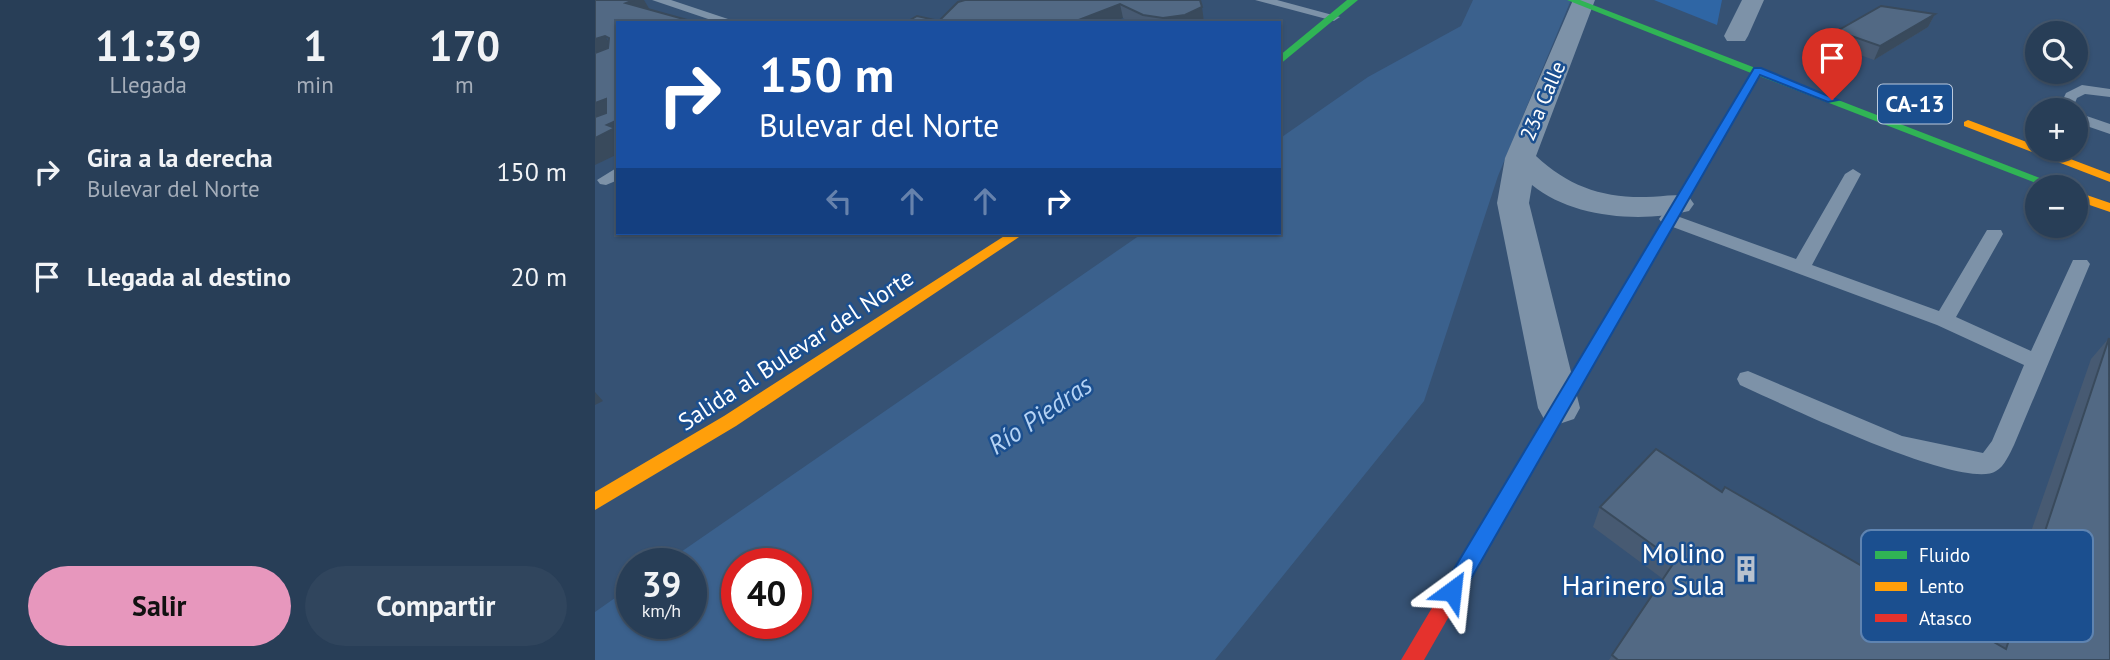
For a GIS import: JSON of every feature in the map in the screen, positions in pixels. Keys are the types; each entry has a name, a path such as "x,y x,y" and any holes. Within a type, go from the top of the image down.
{"main road":[{"path":"1281,60 1353,0"},
{"name":"CA-13","path":"1572,0 2026,175"},
{"path":"1412,660 1757,71"},
{"name":"CA-13","path":"1953,118 2025,144"},
{"name":"CA-13","path":"2069,161 2110,178"},
{"path":"2088,200 2110,208"},
{"name":"Salida al Bulevar del Norte","path":"595,502 730,421 1016,235"}],"street":[{"name":"23a Calle","path":"1584,0 1520,158 1556,189 1614,207 1673,212"},
{"path":"1735,36 1753,0"},
{"path":"1520,158 1513,203 1559,408"}],"lane":[{"path":"657,0 714,20"},
{"path":"1261,0 1334,17"},
{"path":"2070,98 2082,89 2110,93"},
{"path":"2088,121 2110,129"},
{"path":"1800,268 1853,174"},
{"path":"1673,212 1800,268 1944,320 2036,362"},
{"path":"1944,320 1994,234"},
{"path":"1748,379 1893,441 1955,462 1989,464 2002,446 2036,362 2054,330 2080,264"}],"shaded area":[{"path":"1654,0 1722,0 1717,25"}],"water":[{"name":"Río Piedras","path":"1473,0 1571,0 1498,176 1424,401 1215,660 595,660 595,612 616,597 616,639 707,639 707,548 687,548 1140,235 1281,235 1281,138 1368,77 1461,26"}],"building":[{"path":"595,0 634,0 626,3 691,21 616,21 616,121 607,125 615,128 595,138 595,117 606,113 606,99 595,103 595,53 608,48 609,38 605,36 595,39"},
{"path":"1200,0 1202,7 1185,15 1163,18 1143,15 1120,4 1076,21 939,21 958,2"},
{"path":"1881,6 1935,14 1880,46 1837,31"},
{"path":"917,16 939,21 908,21"},
{"path":"2109,338 2110,660 1618,660 1612,655 1675,561 1600,507 1656,449 1722,492 1725,487 1861,565 1861,642 1994,642 2006,649 2008,642 2093,642 2093,530 2045,530"}],"traffic: fast":[{"path":"1281,60 1353,0"},
{"path":"1572,0 2026,175"},
{"path":"1549,426 1757,71"}],"traffic: slow":[{"path":"1968,124 2110,178"},
{"path":"2088,200 2110,208"},
{"path":"595,502 730,421 1015,235"}],"traffic: jam":[{"path":"1412,660 1549,426"}],"place":[{"name":"Molino Harinero Sula","path":"1746,569"}],"route":[{"path":"1452,591 1757,71 1832,100"}]}
